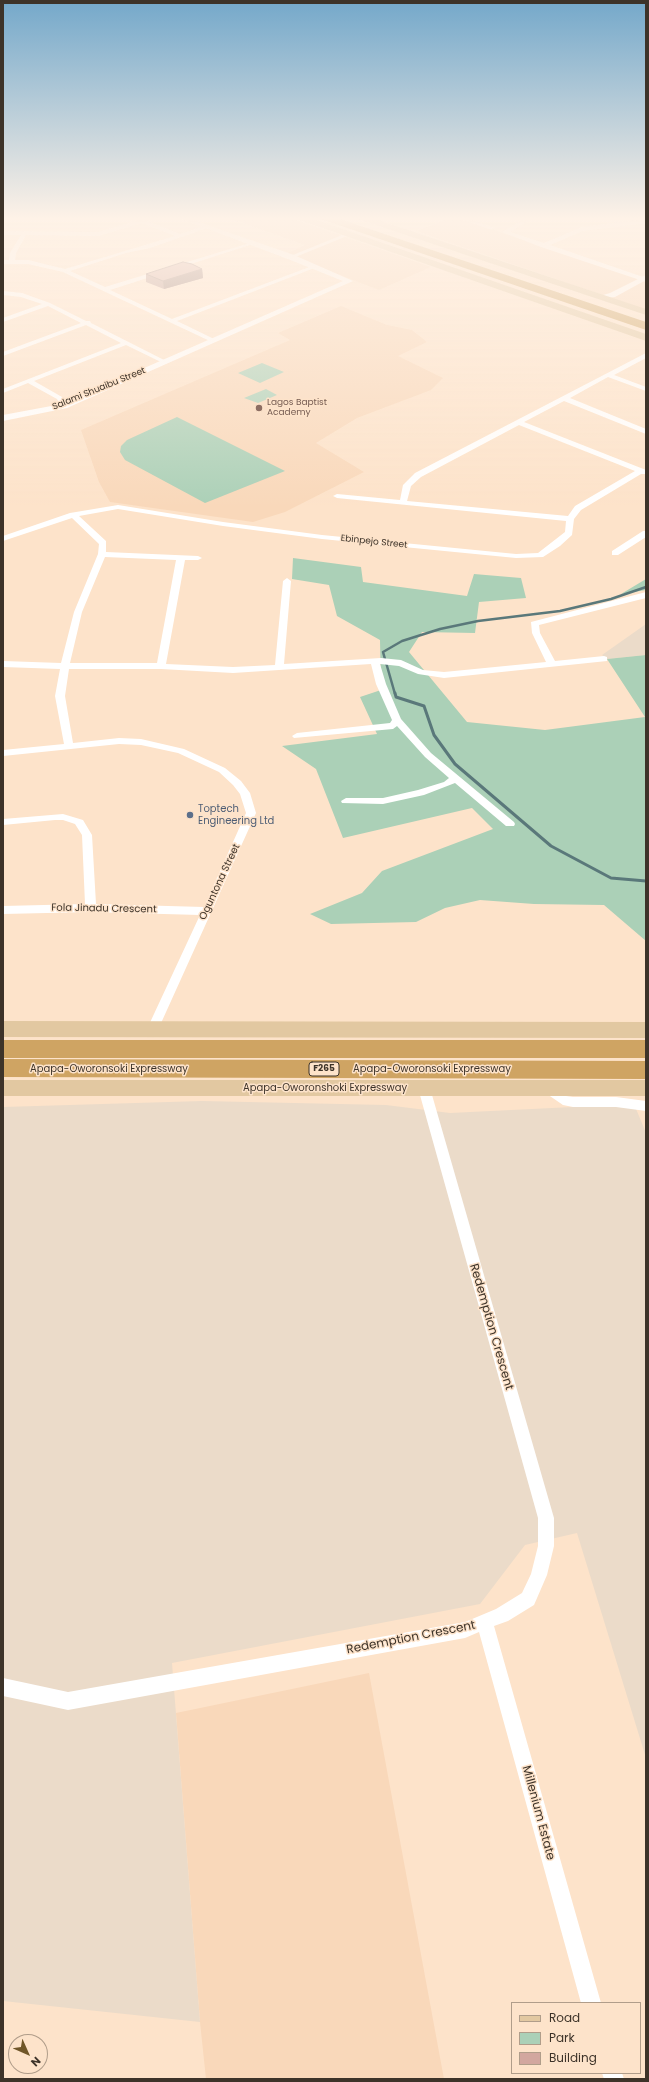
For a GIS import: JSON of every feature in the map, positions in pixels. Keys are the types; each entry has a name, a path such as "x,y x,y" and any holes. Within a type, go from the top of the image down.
{"highway":[{"path":"611,314 646,326"},
{"path":"629,314 646,320"},
{"name":"Apapa-Oworonsoki Expressway","path":"3,1049 646,1049"},
{"name":"Apapa-Oworonsoki Expressway","path":"3,1068 646,1070"}],"main road":[{"path":"578,314 646,338"},
{"path":"3,1029 646,1030"},
{"name":"Apapa-Oworonshoki Expressway","path":"3,1088 646,1088"}],"street":[{"path":"3,320 19,314"},
{"path":"71,314 165,362"},
{"path":"156,314 212,340"},
{"path":"171,321 189,314"},
{"name":"Salami Shuaibu Street","path":"3,418 64,406 274,314"},
{"path":"3,354 88,322"},
{"path":"3,391 126,343"},
{"path":"403,502 407,485 411,480 646,355"},
{"path":"608,375 646,389"},
{"path":"29,381 56,395 60,398 64,406"},
{"path":"564,398 646,432"},
{"path":"518,422 643,472"},
{"name":"Ebinpejo Street","path":"3,539 73,515 118,507 222,524 322,537 516,556 540,555 557,544 569,533 570,519 578,508 643,472"},
{"path":"337,496 570,519"},
{"path":"69,746 60,696 65,665 78,612 102,554 104,543 73,515"},
{"path":"615,553 646,533"},
{"path":"102,554 198,558"},
{"path":"161,666 181,557"},
{"path":"279,666 287,581"},
{"path":"552,664 536,633 534,624 646,594"},
{"path":"3,664 38,666 161,666 234,670 378,661 401,663 421,672 444,675 604,660"},
{"path":"378,661 381,684 397,720 428,755 510,824"},
{"path":"297,736 393,726 397,720"},
{"name":"Oguntona Street","path":"3,752 119,741 141,742 162,746 202,760 222,770 237,783 247,798 250,813 245,829 153,1029"},
{"path":"346,801 383,801 420,793 448,784 456,778"},
{"path":"3,822 55,816 79,822 87,835 91,908"},
{"name":"Fola Jinadu Crescent","path":"3,910 91,908 206,911"},
{"name":"Redemption Crescent","path":"3,1687 68,1701 465,1630 485,1623 528,1599 539,1575 546,1546 546,1518 424,1088"},
{"path":"548,1088 563,1100 572,1102 616,1102 646,1106"},
{"name":"Millenium Estate","path":"485,1623 590,2002"}],"shaded area":[{"name":"Lagos Baptist Academy","path":"322,314 361,314 387,325 412,330 427,342 398,356 443,378 431,390 357,418 316,443 364,472 285,512 253,522 110,502 99,482 81,430 290,340 278,333"},
{"path":"646,624 646,655 607,659 602,655"},
{"path":"202,1101 386,1105 450,1113 634,1104 646,1133 646,1758 577,1533 525,1545 480,1604 172,1663 200,2022 3,2001 3,1107"},
{"path":"369,1673 444,2079 206,2079 200,2022 176,1713"}],"green space":[{"path":"262,363 284,372 260,383 238,373"},
{"path":"266,389 277,395 258,403 244,398"},
{"path":"177,417 285,471 205,503 125,460 120,452 121,446 127,440"},
{"path":"293,558 361,567 363,582 467,596 474,574 521,578 526,598 479,602 475,633 422,632 409,652 467,722 545,730 645,717 607,659 646,655 646,941 604,905 534,904 480,900 445,908 416,922 331,924 310,914 362,893 382,871 493,829 472,808 343,838 316,769 282,746 377,734 360,697 381,690 380,640 337,616 329,585 292,579"},
{"path":"646,579 646,590 621,594"}],"waterway":[{"path":"395,694 383,652 402,641 440,629 478,621 560,611 611,599 646,587"},
{"path":"395,693 396,697 424,706 434,735 455,764 551,846 611,878 646,881"}],"place":[{"name":"Lagos Baptist Academy","path":"259,408"},
{"name":"Toptech Engineering Ltd","path":"190,815"}]}
